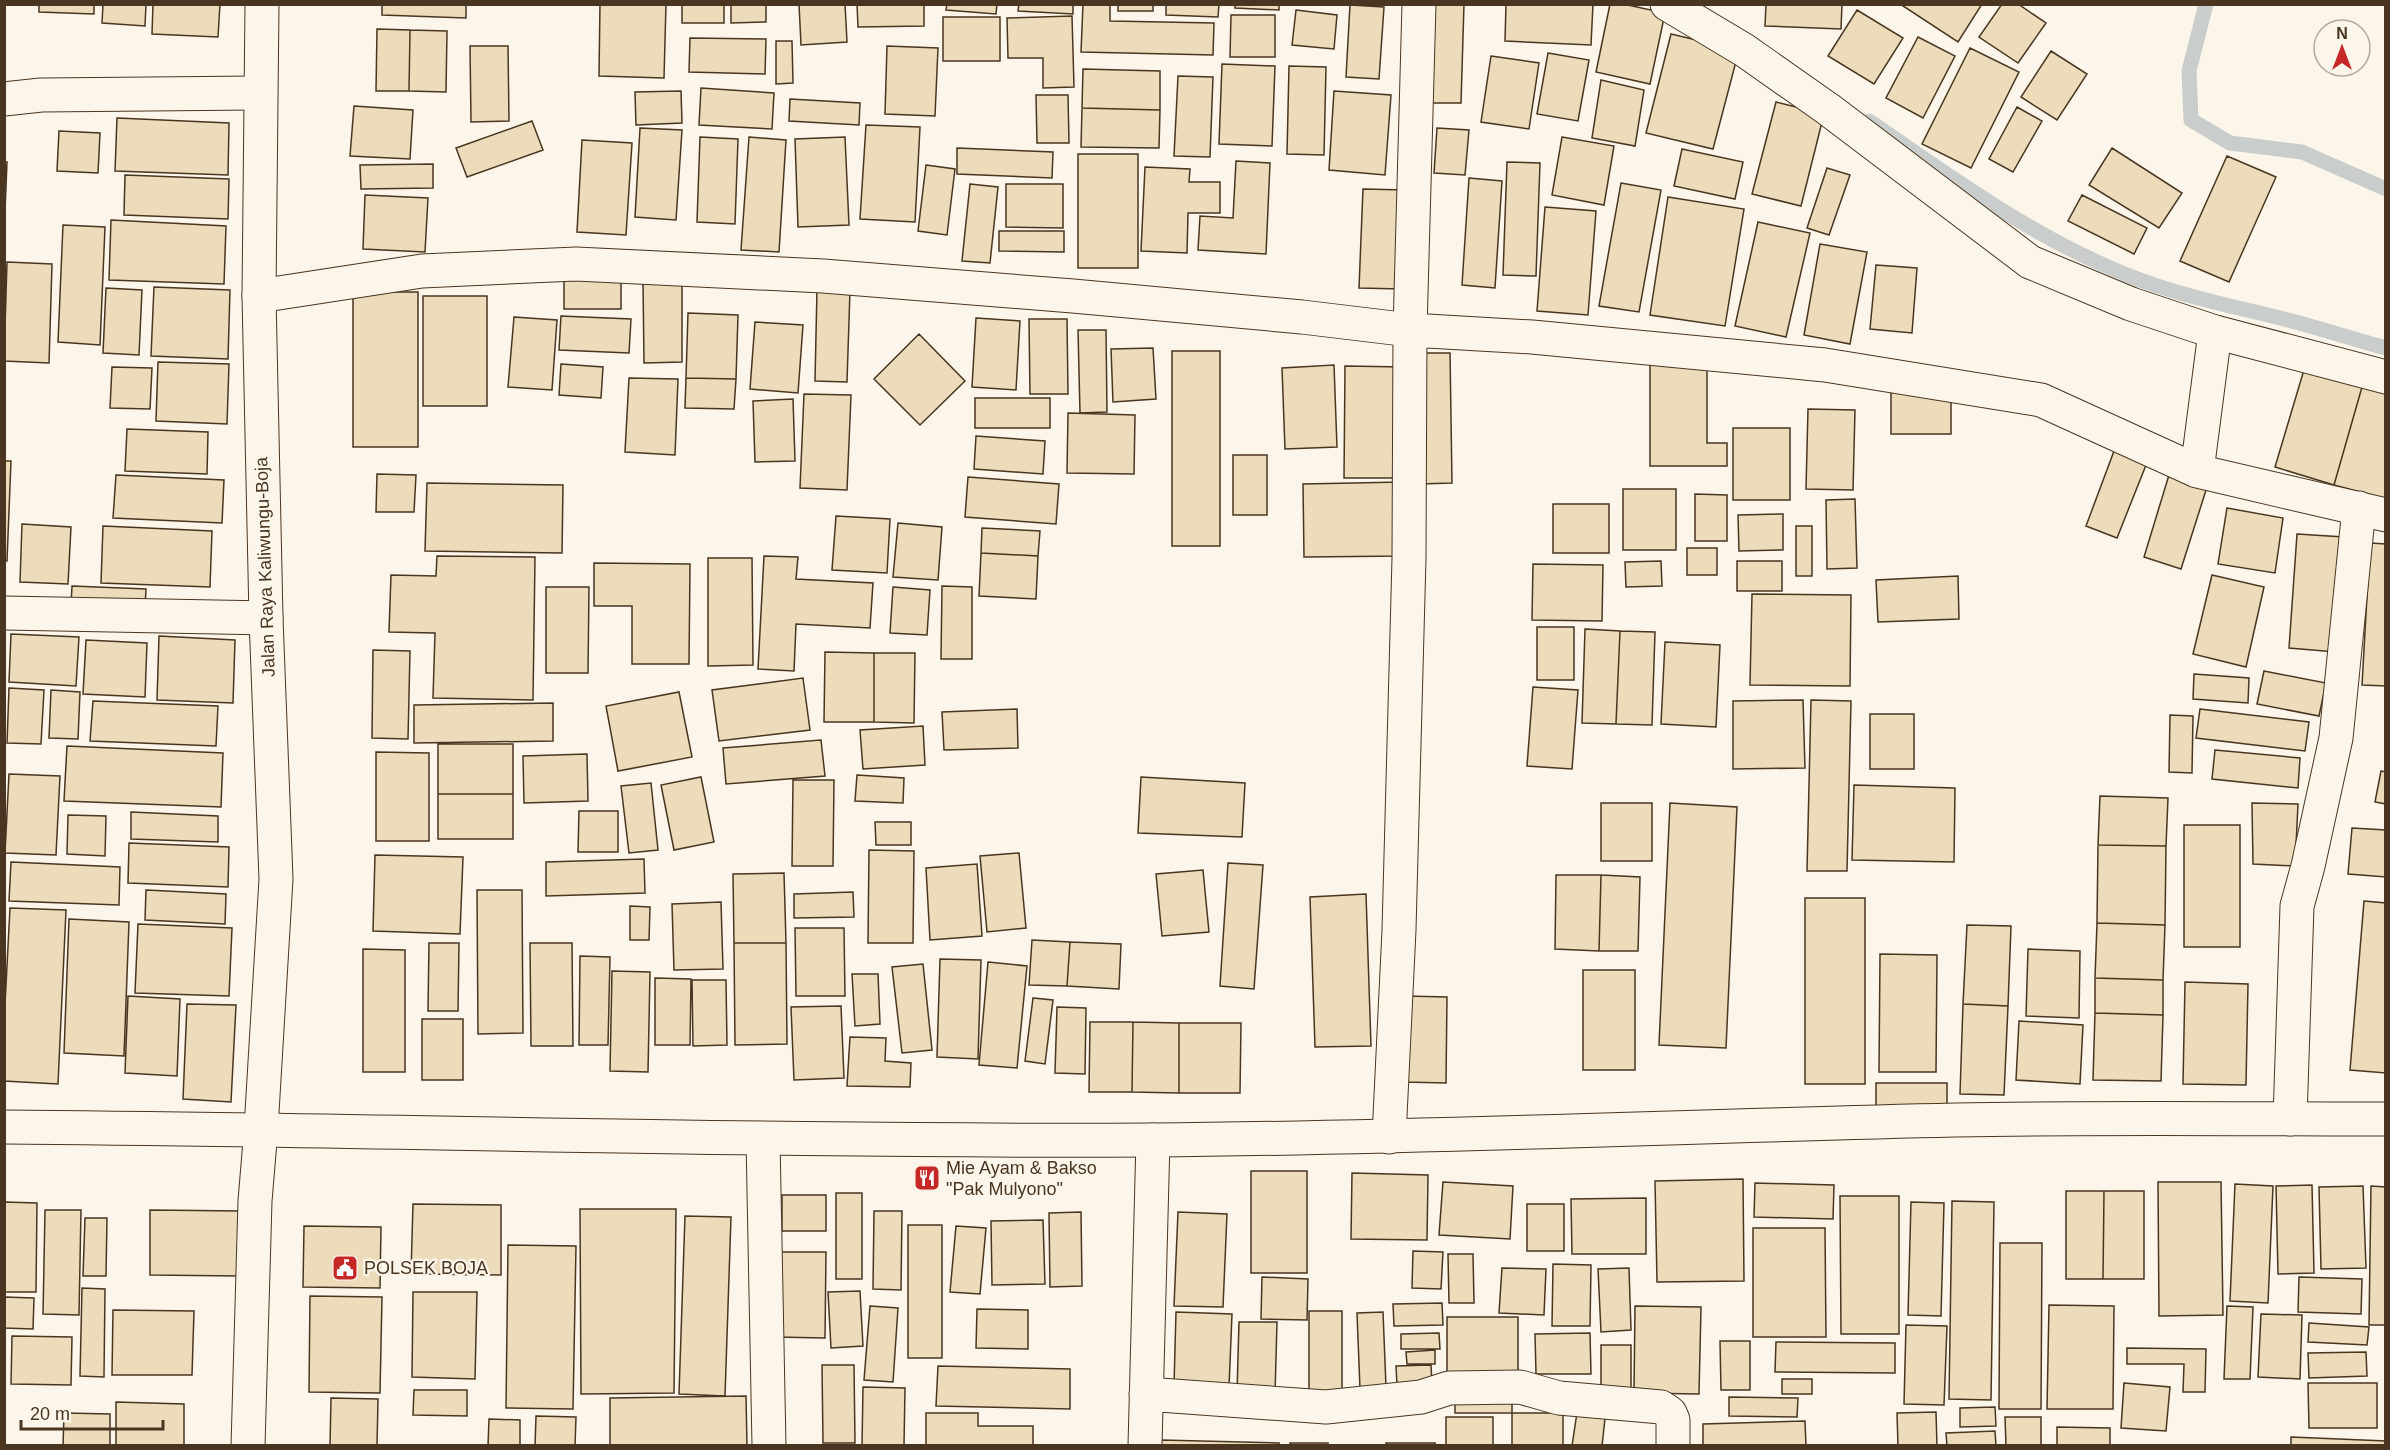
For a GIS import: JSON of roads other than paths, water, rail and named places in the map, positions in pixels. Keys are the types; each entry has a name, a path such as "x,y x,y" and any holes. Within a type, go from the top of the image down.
{"street":[{"name":"Jalan Raya Kaliwungu-Boja","path":"248,1446 255,1201 276,879 266,618 259,296 262,4"},
{"path":"1389,1137 1399,930 1409,558 1410,330 1419,4"},
{"path":"1667,4 1744,50 1828,109 2030,262 2121,301 2215,332 2385,377"},
{"path":"4,99 41,95 260,93"},
{"path":"259,296 422,271 576,264 823,276 1084,297 1410,330 1532,338 1825,365 2041,400 2197,471 2372,512 2336,738 2297,906 2290,1119"},
{"path":"2197,471 2215,332"},
{"path":"4,613 266,618"},
{"path":"4,1127 625,1135 763,1140 1153,1140 1389,1137 1960,1120 2385,1119"},
{"path":"763,1140 769,1446"},
{"path":"1145,1446 1153,1140"},
{"path":"1146,1394 1326,1407 1421,1397 1449,1388 1520,1387 1559,1398 1661,1407 1670,1413 1672,1420 1672,1446"}],"waterway":[{"path":"2206,4 2189,71 2191,120 2230,143 2302,152 2386,189"},
{"path":"1869,121 2014,218 2126,275 2168,289 2386,348"}],"place":[{"name":"Mie Ayam & Bakso \"Pak Mulyono\"","path":"927,1178"},
{"name":"POLSEK BOJA","path":"345,1268"}]}
